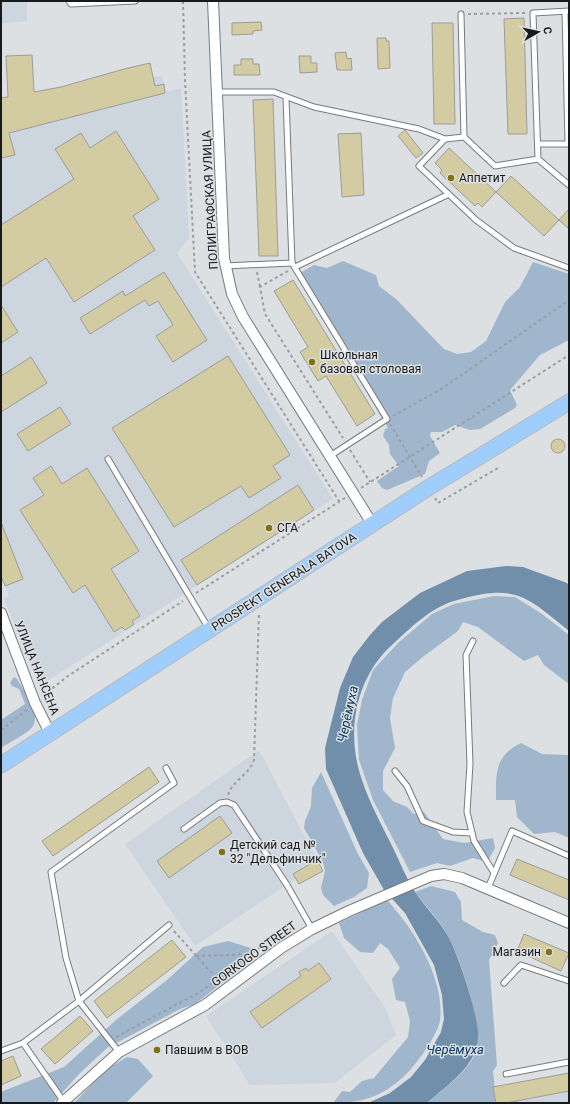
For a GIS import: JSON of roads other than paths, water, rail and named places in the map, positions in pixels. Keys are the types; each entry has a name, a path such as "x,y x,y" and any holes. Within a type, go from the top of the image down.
{"main road":[{"name":"PROSPEKT GENERALA BATOVA","path":"1,765 428,488 569,402"}],"street":[{"name":"ПОЛИГРАФСКАЯ УЛИЦА","path":"213,1 225,266 232,294 243,317 373,525"},
{"name":"УЛИЦА НАНСЕНА","path":"1,614 35,703 50,733"},
{"name":"GORKOGO STREET","path":"63,1102 119,1052 205,1005 281,948 310,924 348,911 423,879 444,874 449,875 488,888 569,923"}],"lane":[{"path":"69,1 71,4 135,1"},
{"path":"538,144 568,144 567,12 533,12 538,159"},
{"path":"461,14 464,137 495,166 538,159 569,185"},
{"path":"217,92 274,92 314,108 419,129 445,139 464,137"},
{"path":"286,98 293,265 387,419 329,456"},
{"path":"445,139 419,166 476,220 514,248 569,268"},
{"path":"225,266 293,265 447,194"},
{"path":"108,458 209,630"},
{"path":"473,641 466,655 470,764 467,812 474,841 494,873"},
{"path":"119,1052 79,1001 66,958 51,872 174,783 166,768"},
{"path":"395,771 407,786 423,821 453,832 472,833"},
{"path":"184,829 220,804 227,802 234,805 310,924"},
{"path":"488,888 512,831 569,856"},
{"path":"1,1051 23,1043 79,1001 169,925"},
{"path":"504,983 521,965 569,981"},
{"path":"23,1043 63,1102"},
{"path":"506,1074 569,1062"}],"water":[{"name":"Черёмуха","path":"506,566 523,567 567,583 569,586 569,631 531,602 509,594 496,593 480,595 451,602 441,606 424,617 393,644 381,657 371,671 363,687 358,704 354,739 356,757 363,783 411,886 448,936 471,997 478,1032 474,1054 468,1064 453,1081 427,1103 368,1103 390,1093 411,1077 425,1060 441,1032 444,1019 442,995 434,965 405,913 384,890 363,853 326,769 325,748 340,688 353,657 370,635 382,622 420,593 467,571"}],"place":[{"name":"Аппетит","path":"451,178"},
{"name":"Школьная базовая столовая","path":"312,362"},
{"name":"СГА","path":"269,528"},
{"name":"Детский сад № 32 \"Дельфинчик\"","path":"222,852"},
{"name":"Магазин","path":"549,952"},
{"name":"Павшим в ВОВ","path":"157,1050"}]}
